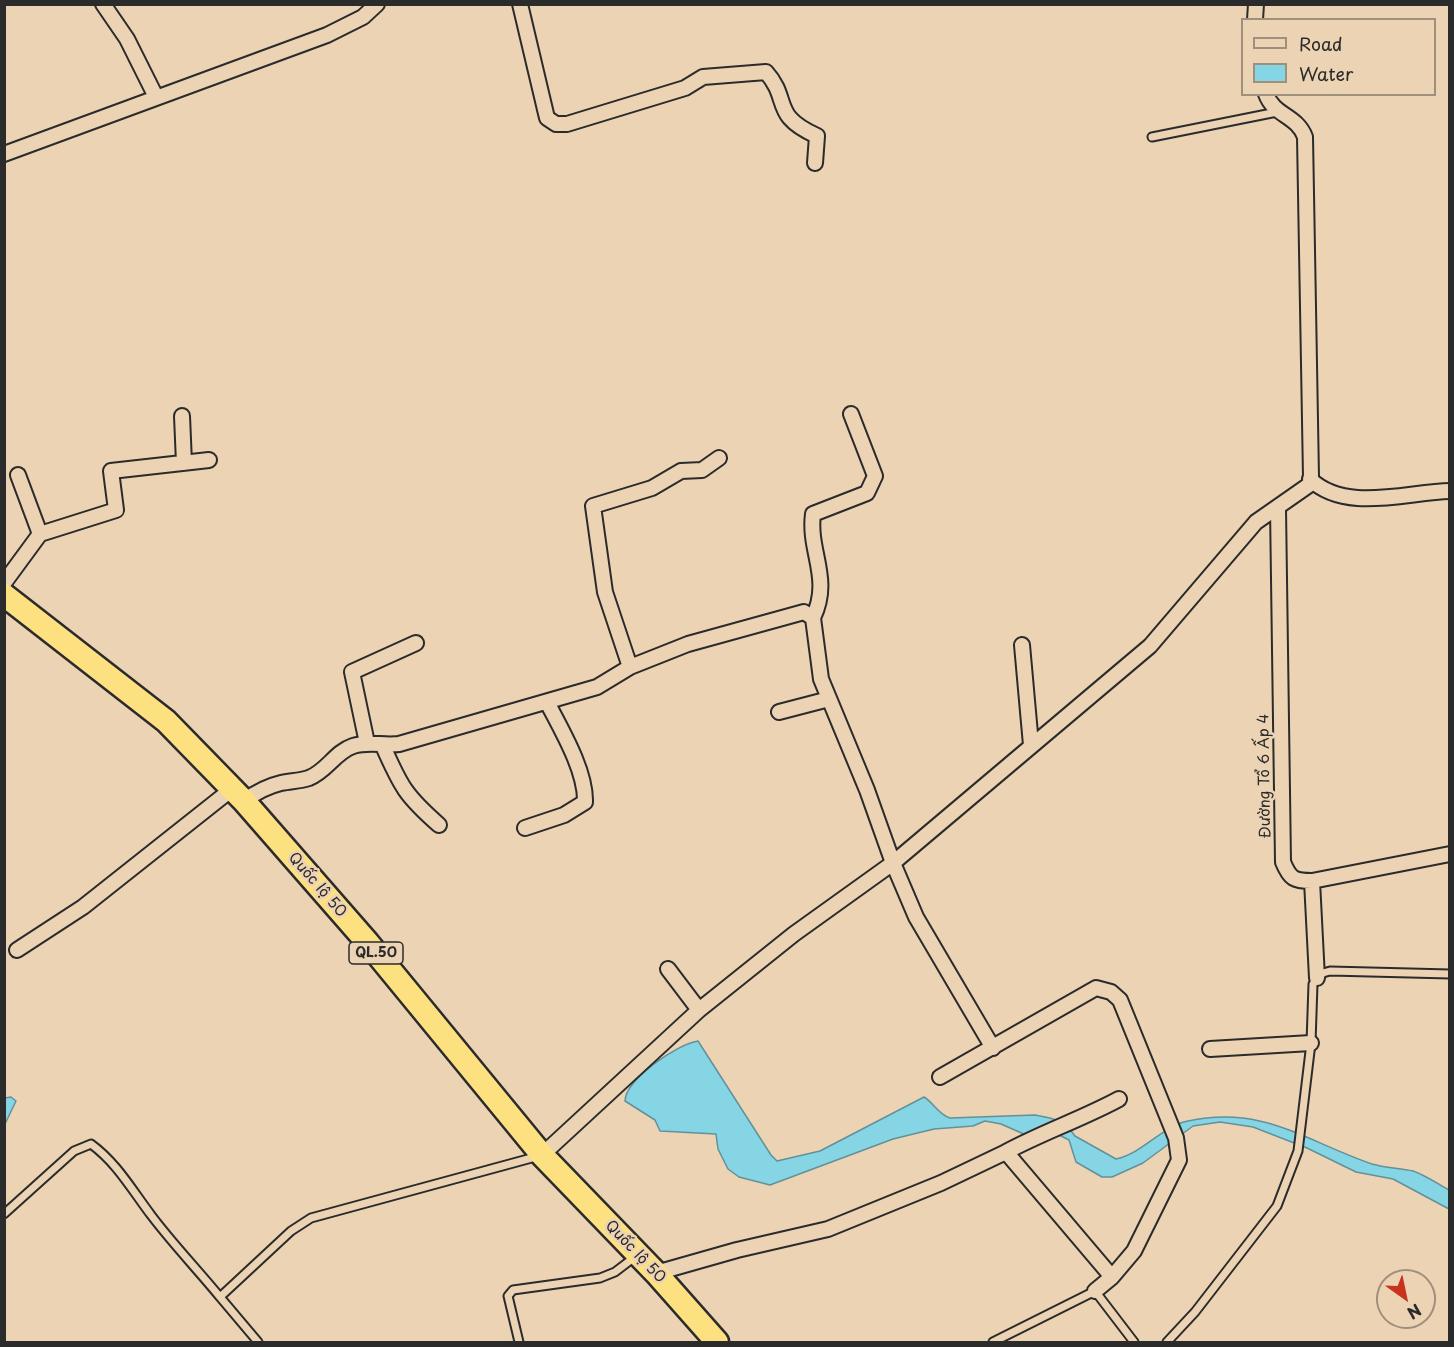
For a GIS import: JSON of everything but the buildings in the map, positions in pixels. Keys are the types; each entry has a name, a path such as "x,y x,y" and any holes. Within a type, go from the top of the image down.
{"highway":[{"name":"Quốc lộ 50","path":"4,595 166,721 238,795 368,943 542,1155 656,1273 717,1342"}],"street":[{"path":"103,4 127,39 156,97"},
{"path":"4,154 327,35 363,17 377,4"},
{"path":"520,4 547,118 556,124 567,124 666,95 685,88 703,76 766,72 774,81 779,101 790,121 817,136 815,163"},
{"path":"542,1155 699,1010 794,934 892,863 1150,646 1256,522 1303,491 1310,479 1305,137 1301,127 1292,117 1277,112 1267,96"},
{"path":"851,414 875,476 867,493 813,514 811,530 820,564 822,585 820,602 813,618 821,679 867,790 892,863 916,917 993,1048"},
{"path":"182,417 184,463"},
{"path":"630,667 605,592 593,506 652,488 681,471 702,470 719,458"},
{"path":"4,583 40,534 116,510 111,471 209,460"},
{"path":"18,475 40,534"},
{"path":"1310,479 1321,490 1351,497 1449,491"},
{"name":"Đường Tổ 6 Ấp 4","path":"1278,508 1283,862 1289,877 1295,881 1312,881"},
{"path":"17,950 83,907 238,795 279,783 308,778 324,770 335,758 351,747 367,743 383,746 547,702 597,687 630,667 688,644 804,612 813,618"},
{"path":"367,743 352,672 416,643"},
{"path":"1022,645 1031,745"},
{"path":"779,712 829,699"},
{"path":"525,828 564,815 585,802 585,792 568,745 547,702"},
{"path":"383,746 399,783 409,797 439,825"},
{"path":"1317,978 1312,881 1383,865 1449,854"},
{"path":"668,969 699,1010"},
{"path":"940,1077 1096,988 1111,992 1120,1000 1176,1138 1179,1160 1134,1251 1095,1291"},
{"path":"1210,1049 1311,1043"},
{"path":"656,1273 828,1228 941,1183 1048,1130 1088,1116 1119,1099"},
{"path":"1006,1152 1112,1276"}],"lane":[{"path":"1152,136 1277,112"},
{"path":"1167,1342 1195,1312 1276,1206 1298,1151 1311,1043 1313,984 1317,978 1330,971 1449,974"},
{"path":"4,1214 74,1151 91,1144 103,1153 130,1184 151,1215 258,1342"},
{"path":"220,1297 291,1231 311,1218 542,1155"},
{"path":"519,1342 509,1307 508,1296 513,1290 600,1278 615,1272 638,1255"},
{"path":"993,1342 1095,1291 1134,1342"}],"water":[{"path":"698,1041 777,1161 820,1151 924,1097 942,1114 950,1118 1035,1115 1050,1118 1065,1123 1075,1136 1116,1159 1136,1151 1161,1133 1188,1121 1215,1117 1239,1118 1283,1128 1372,1164 1418,1173 1449,1190 1449,1209 1393,1179 1356,1172 1307,1148 1253,1127 1220,1122 1193,1126 1143,1163 1112,1177 1102,1177 1076,1162 1069,1140 1047,1129 1026,1135 1001,1124 985,1121 973,1126 934,1129 893,1139 770,1185 739,1177 728,1169 718,1149 716,1134 660,1131 655,1120 625,1101 628,1092 643,1073 678,1049"},
{"path":"11,1097 16,1101 5,1124 5,1098"}]}
